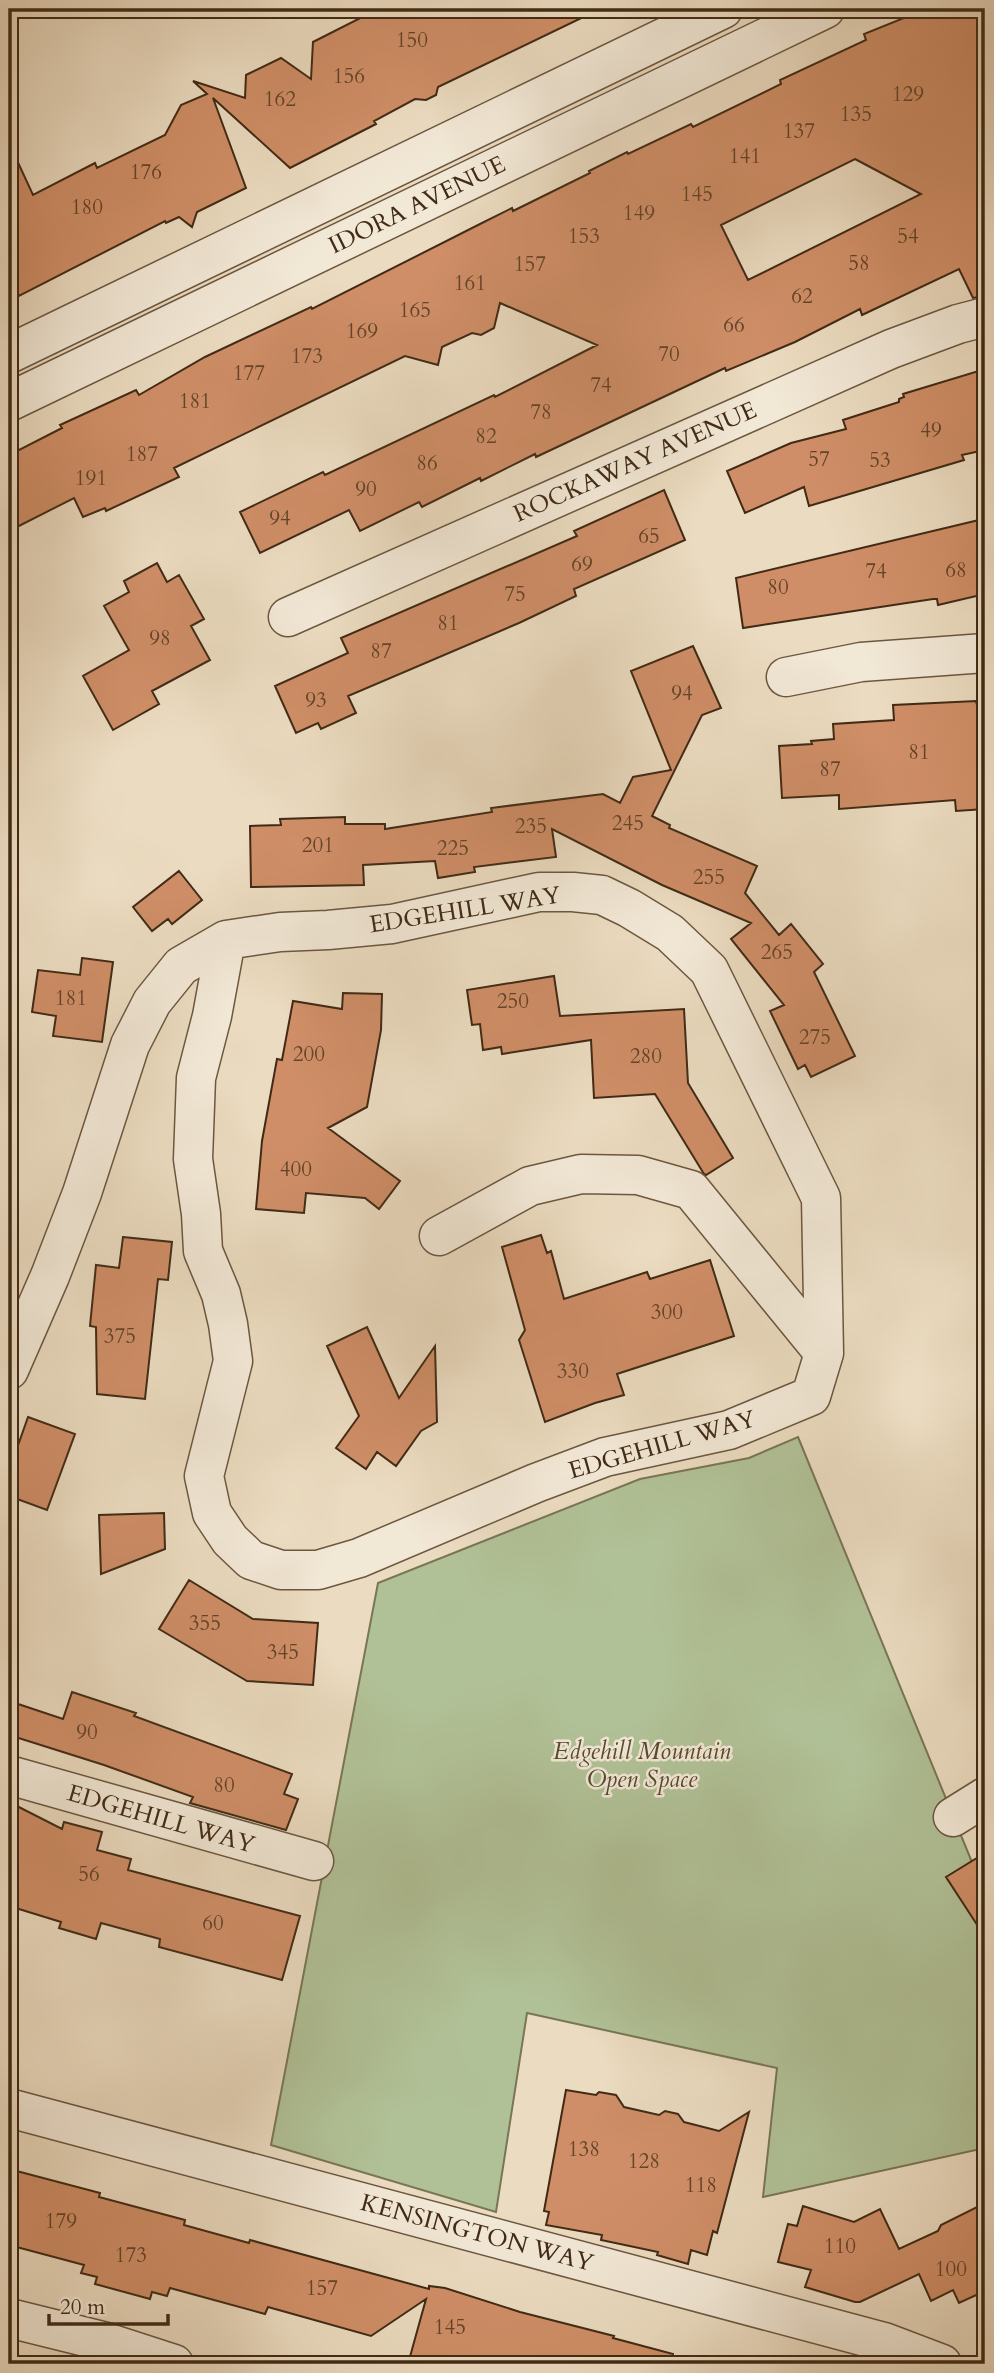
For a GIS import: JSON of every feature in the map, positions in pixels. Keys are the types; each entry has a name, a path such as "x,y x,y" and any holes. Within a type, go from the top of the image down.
{"street":[{"name":"IDORA AVENUE","path":"9,354 723,9"},
{"name":"IDORA AVENUE","path":"9,402 825,9"},
{"name":"ROCKAWAY AVENUE","path":"288,617 854,365 958,324 985,317"},
{"path":"786,677 861,662 985,653"},
{"name":"EDGEHILL WAY","path":"9,1370 82,1193 130,1045 152,1002 181,966 226,940 280,932 392,924 539,892 573,892 602,895 629,908 670,933 709,970 821,1198 824,1353 811,1396 729,1430 605,1457 536,1483 359,1558 318,1570 281,1570 251,1560 230,1540 212,1513 204,1476 233,1361 221,1294 203,1251 193,1159 196,1078 212,1016 226,940"},
{"path":"439,1236 530,1186 582,1174 638,1175 691,1190 824,1353"},
{"name":"EDGEHILL WAY","path":"9,1775 314,1861"},
{"path":"953,1817 985,1797"},
{"name":"KENSINGTON WAY","path":"9,2108 884,2342 943,2364"},
{"path":"9,2318 106,2342 174,2364"}],"green space":[{"name":"Edgehill Mountain Open Space","path":"798,1437 985,1894 985,2148 763,2197 777,2068 527,2013 496,2212 271,2145 378,1583 640,1479 749,1458"}],"building":[{"path":"378,9 600,9 438,87 436,95 426,100 415,99 374,121 376,124 290,168 213,98 246,188 197,212 192,227 179,217 166,223 165,221 19,296 9,274 9,143 33,195 95,163 97,168 165,135 181,105 207,94 193,81 245,98 246,75 281,58 311,79 313,42"},
{"path":"926,9 985,9 985,296 973,298 959,269 862,315 860,309 795,342 726,371 725,368 536,457 535,454 481,481 480,478 422,507 419,502 360,531 349,510 260,553 240,512 323,472 325,475 494,395 495,397 597,345 500,303 494,328 481,335 472,333 442,347 438,365 405,356 174,468 179,477 106,511 105,508 83,517 74,498 9,531 9,455 62,428 60,425 136,390 139,395 205,357 311,307 312,309 512,208 513,211 590,173 589,171 627,152 628,154 691,124 693,127 781,84 780,80 866,40 864,34","holes":["855,159 921,194 748,280 721,225"]},
{"path":"985,369 985,450 962,455 964,460 809,506 804,487 745,513 727,471 791,443 846,429 843,420 899,402 899,399 904,397 903,394"},
{"path":"664,490 685,540 574,589 576,596 519,623 348,696 356,713 321,729 318,723 296,733 275,686 348,653 341,638 577,536 574,531"},
{"path":"979,520 985,548 985,594 938,605 937,599 933,599 743,628 736,578"},
{"path":"157,563 167,582 179,575 204,619 191,626 210,660 152,691 159,704 113,730 83,676 129,650 104,606 129,592 124,581"},
{"path":"693,646 721,708 702,715 652,816 670,825 669,828 757,866 745,893 779,935 791,924 823,964 814,972 855,1056 811,1077 805,1065 798,1069 770,1011 784,1005 731,939 751,923 662,885 552,829 556,857 474,867 475,872 438,878 435,861 363,865 364,885 251,887 250,826 281,825 280,819 345,817 345,824 385,824 385,829 492,812 491,808 603,794 620,803 633,777 671,770 631,671"},
{"path":"976,701 977,705 985,704 985,809 956,811 955,800 839,809 839,795 782,798 779,746 812,744 811,741 834,739 833,724 894,720 893,705"},
{"path":"179,871 202,900 172,924 168,919 152,931 133,907"},
{"path":"82,958 113,962 102,1042 53,1036 56,1016 32,1012 38,970 80,975"},
{"path":"554,976 560,1016 684,1009 688,1083 733,1158 704,1174 655,1094 594,1098 591,1040 502,1054 501,1047 483,1050 480,1024 472,1025 467,990"},
{"path":"343,993 382,994 381,1030 367,1107 328,1128 400,1181 379,1209 365,1198 306,1193 304,1213 256,1209 262,1141 277,1059 282,1060 293,1001 342,1009"},
{"path":"541,1235 547,1253 551,1251 564,1299 647,1272 650,1279 710,1260 734,1336 617,1374 624,1395 545,1422 519,1340 525,1330 502,1247"},
{"path":"123,1237 172,1242 168,1280 158,1279 145,1399 97,1394 96,1327 90,1326 96,1265 119,1268"},
{"path":"367,1327 399,1398 435,1346 437,1422 421,1431 396,1466 377,1452 366,1469 336,1448 359,1416 327,1346"},
{"path":"28,1417 75,1434 47,1510 9,1496 9,1471"},
{"path":"164,1513 165,1549 101,1574 99,1515"},
{"path":"189,1580 253,1619 318,1623 313,1685 247,1681 159,1629"},
{"path":"72,1692 136,1713 134,1716 292,1774 284,1794 298,1799 286,1830 190,1803 193,1797 9,1735 9,1701 63,1719"},
{"path":"9,1802 62,1829 64,1822 102,1832 97,1850 131,1859 128,1870 300,1916 282,1980 159,1947 160,1939 101,1923 96,1939 59,1928 61,1922 9,1906"},
{"path":"985,1853 985,1937 946,1877"},
{"path":"566,2090 616,2095 624,2107 659,2115 665,2111 678,2114 684,2122 719,2131 749,2112 717,2233 713,2231 707,2255 691,2250 688,2264 657,2255 658,2252 601,2240 602,2235 546,2225 549,2212 544,2211"},
{"path":"9,2169 100,2193 99,2197 185,2220 184,2225 249,2243 250,2240 429,2289 429,2286 445,2288 520,2312 614,2336 613,2338 673,2354 672,2364 408,2364 426,2299 371,2336 268,2307 265,2314 170,2288 167,2296 152,2292 150,2299 95,2284 97,2277 81,2273 84,2265 9,2245"},
{"path":"985,2203 985,2291 959,2303 953,2290 931,2301 919,2274 855,2302 805,2287 811,2270 778,2262 788,2224 797,2226 803,2206 854,2222 880,2209 899,2249 938,2231 941,2225"}]}
